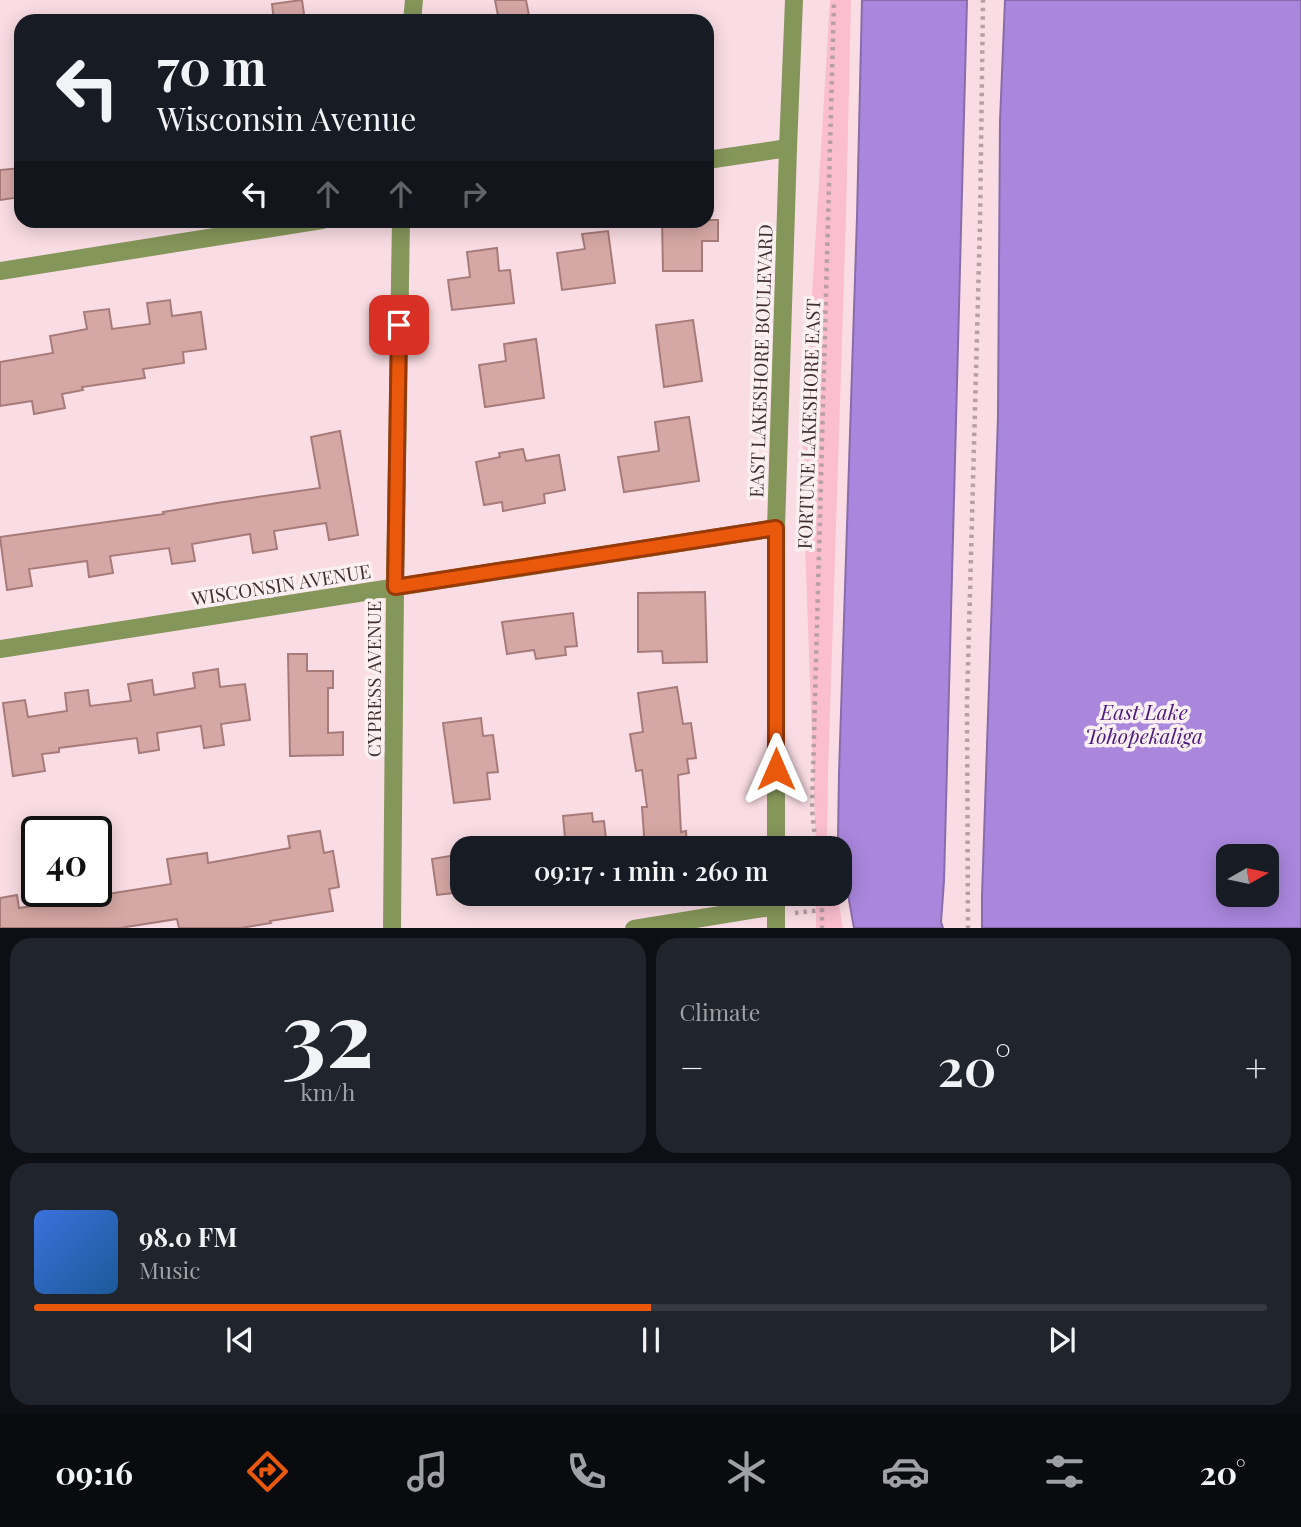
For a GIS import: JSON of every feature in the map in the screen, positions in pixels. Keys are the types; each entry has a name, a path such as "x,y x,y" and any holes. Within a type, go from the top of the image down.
{"street":[{"name":"EAST LAKESHORE BOULEVARD","path":"776,836 776,528 794,0"},
{"path":"714,159 788,148"},
{"path":"0,271 271,228"},
{"name":"CYPRESS AVENUE","path":"392,928 401,228"},
{"name":"WISCONSIN AVENUE","path":"0,649 776,528"},
{"path":"639,928 747,906"},
{"path":"776,906 776,928"}],"path":[{"name":"FORTUNE LAKESHORE EAST","path":"815,836 812,809 834,0"},
{"path":"968,928 967,703 983,0"},
{"path":"822,906 822,928"}],"shaded area":[{"path":"830,0 851,0 827,836 816,836 802,459"},
{"path":"816,906 839,906 843,928 816,928"}],"water":[{"path":"862,0 967,0 941,922 943,928 854,928 850,906 852,836 838,836"},
{"name":"East Lake Tohopekaliga","path":"1005,0 1301,0 1301,928 982,928 998,417 1000,121"}],"building":[{"path":"302,0 304,14 273,14 272,4"},
{"path":"495,0 526,0 529,14 498,14"},
{"path":"14,169 14,198 0,200 0,170"},
{"path":"714,220 718,220 718,241 702,241 702,271 663,271 662,228 714,228"},
{"path":"608,231 615,283 562,290 557,253 585,249 582,234"},
{"path":"497,248 499,271 510,270 514,303 452,310 448,280 470,277 467,252"},
{"path":"170,300 172,316 201,312 206,349 183,352 184,363 143,369 145,378 82,387 83,390 62,394 65,408 34,414 32,401 0,406 0,362 53,353 50,336 87,329 84,312 109,309 112,329 150,324 147,303"},
{"path":"693,320 702,381 664,387 656,325"},
{"path":"536,339 544,398 485,407 479,365 506,361 504,344"},
{"path":"689,417 699,481 624,492 618,457 659,451 655,422"},
{"path":"340,431 358,535 329,540 326,523 274,531 277,549 253,553 250,534 192,544 195,561 172,564 169,548 110,556 113,573 89,577 87,561 29,569 32,586 7,590 0,537 320,488 311,437"},
{"path":"523,449 526,461 559,455 565,490 544,494 545,503 503,511 502,502 484,505 476,462 500,457 499,453"},
{"path":"705,592 707,662 663,663 662,651 638,652 638,593"},
{"path":"573,613 577,646 565,647 566,655 536,659 534,650 507,654 502,622"},
{"path":"288,654 307,654 307,671 333,671 333,688 328,688 328,733 343,732 343,755 290,756"},
{"path":"218,669 220,687 245,684 250,720 221,724 224,745 204,748 201,726 157,733 159,750 139,753 137,738 59,748 59,752 42,754 45,771 13,776 3,703 25,700 28,717 67,711 65,693 88,690 90,706 131,701 128,684 152,680 154,695 195,688 193,673"},
{"path":"677,687 683,724 691,723 696,758 687,759 689,773 678,775 681,832 686,831 686,836 644,836 642,807 647,807 642,770 636,771 630,734 643,732 638,693"},
{"path":"481,718 483,736 493,735 498,772 487,773 490,799 454,803 443,723"},
{"path":"592,813 593,822 604,821 606,836 565,836 563,816"},
{"path":"320,831 324,853 333,851 339,887 329,889 333,911 241,928 179,928 177,919 120,928 0,928 0,898 17,895 19,908 112,907 112,893 171,884 167,859 207,853 208,863 290,848 288,836"},
{"path":"450,856 450,893 437,895 432,859"}],"route":[{"path":"399,325 395,587 776,528 776,769"}]}
